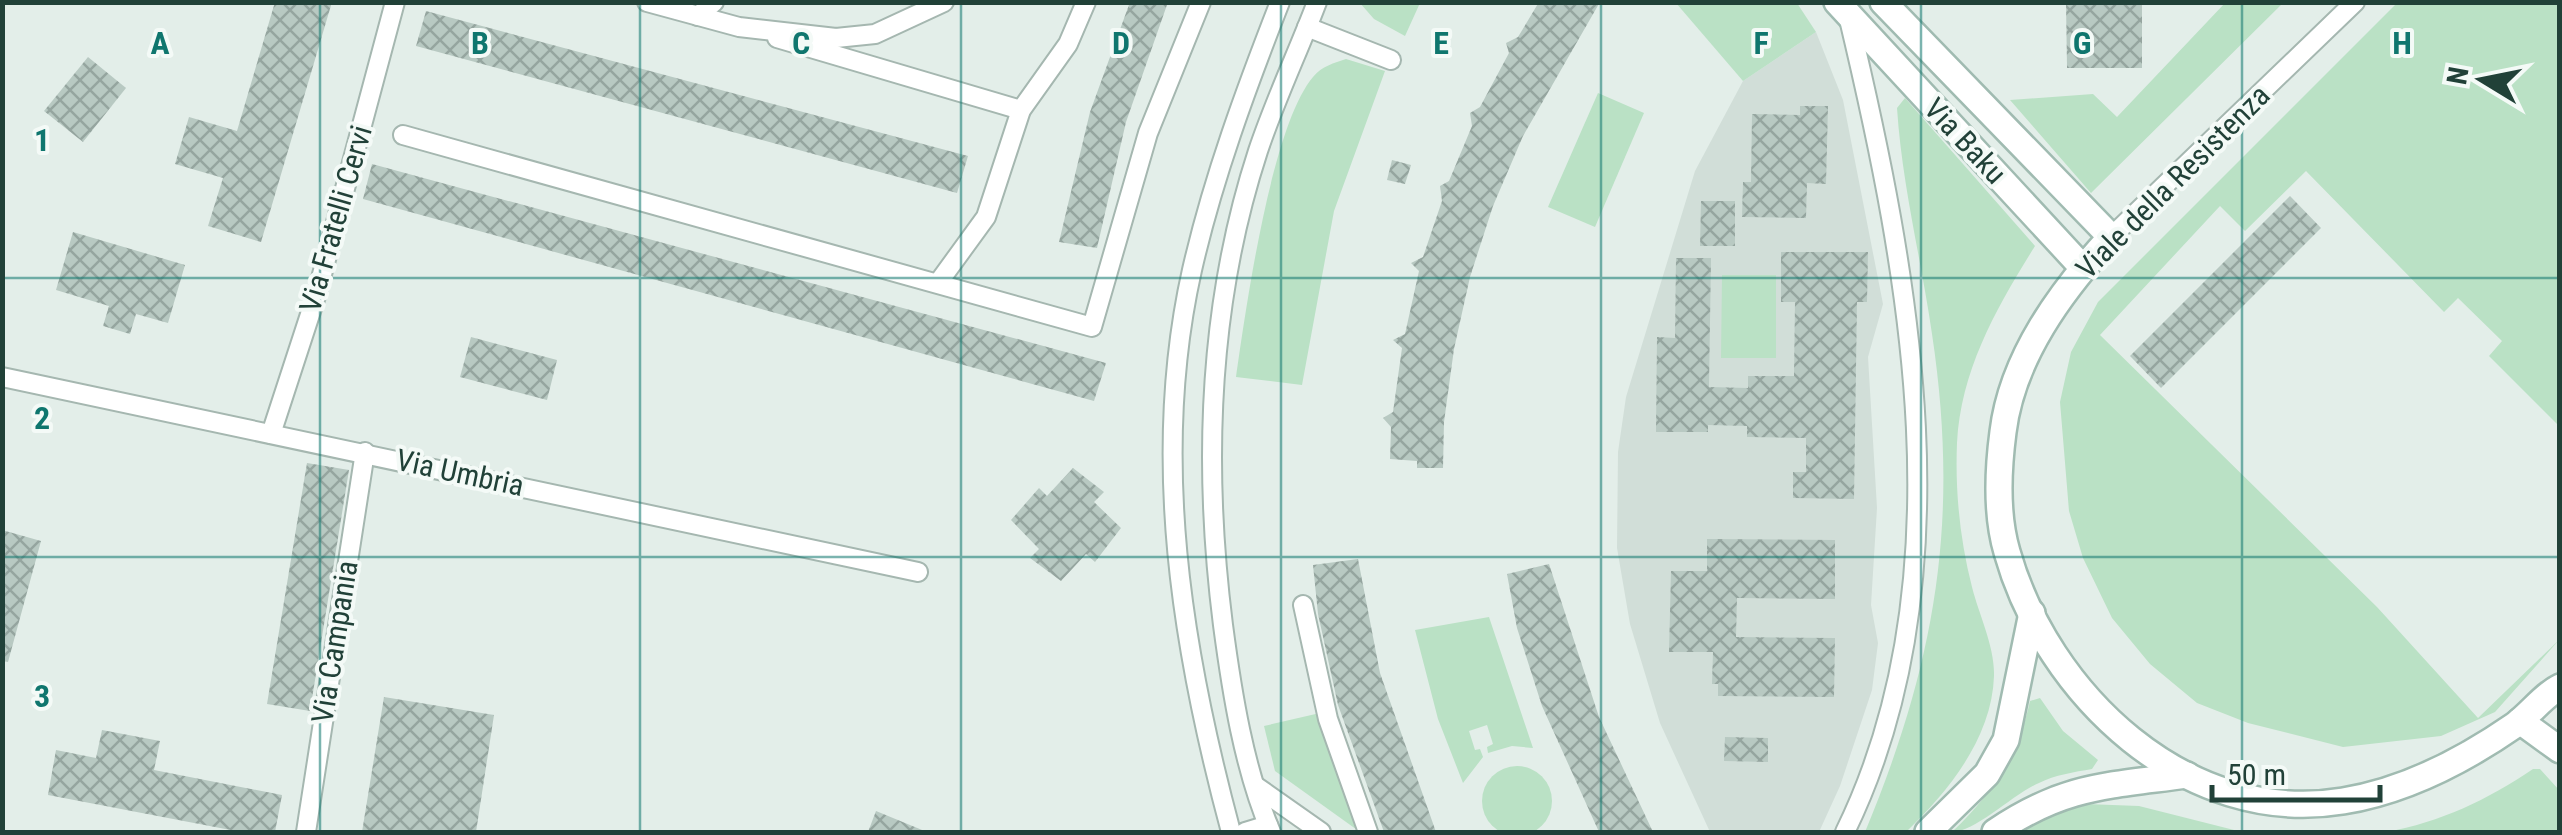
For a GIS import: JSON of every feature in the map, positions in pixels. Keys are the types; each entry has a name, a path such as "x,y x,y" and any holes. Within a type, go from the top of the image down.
{"main road":[{"name":"Via Baku","path":"1884,2 2111,236"},
{"name":"Via Baku","path":"1842,8 2082,268"},
{"name":"Viale della Resistenza","path":"2111,236 2082,268 2043,323 2012,390 1999,468 2004,534 2032,613 2072,682 2127,740 2187,775 2250,796 2310,803 2342,801 2417,780 2469,756 2520,722 2559,686"},
{"path":"1928,832 1987,774 2006,740 2032,613"},
{"path":"2520,722 2560,750"},
{"name":"Viale della Resistenza","path":"1996,832 2034,806 2072,792 2187,775"}],"street":[{"name":"Via Fratelli Cervi","path":"272,434 317,293 395,2"},
{"path":"647,2 1021,110"},
{"path":"698,16 714,2"},
{"path":"739,27 836,38 875,34 944,2"},
{"path":"938,284 986,216 1021,110 1068,44 1086,2"},
{"path":"404,134 1092,326 1148,134 1201,2"},
{"path":"1232,832 1200,715 1178,563 1171,460 1192,272 1247,86 1280,2"},
{"path":"1245,832 1270,829 1231,684 1216,568 1210,462 1227,276 1257,153 1318,2"},
{"name":"Viale della Resistenza","path":"2111,236 2355,2"},
{"name":"Via Baku","path":"1842,8 1875,127 1904,294 1918,486 1912,616 1894,702 1845,832"},
{"path":"1307,27 1390,60"},
{"path":"1192,272 1227,276"},
{"name":"Via Umbria","path":"2,377 918,572"},
{"name":"Via Campania","path":"306,832 364,452"},
{"path":"1303,605 1328,719 1368,832"},
{"path":"1258,787 1321,832"}],"shaded area":[{"path":"1816,32 1843,100 1883,304 1868,357 1877,508 1871,605 1878,643 1872,690 1840,786 1819,832 1710,832 1660,723 1630,624 1617,548 1618,452 1626,397 1695,171 1743,81"}],"green space":[{"path":"2398,2 2559,3 2559,426 2489,356 2502,341 2458,298 2444,312 2306,171 2245,231 2220,206 2100,335 2377,607 2478,718 2559,640 2495,712 2441,736 2343,747 2248,723 2197,703 2150,664 2112,618 2083,558 2069,511 2060,402 2071,352 2098,302"},
{"path":"1360,3 1420,3 1405,36 1374,19"},
{"path":"1676,3 1797,3 1816,32 1743,81"},
{"path":"2225,3 2283,3 2091,193 2010,100 2093,94 2117,117"},
{"path":"1346,59 1385,71 1334,211 1302,385 1236,377 1262,220 1285,135 1298,101 1313,77"},
{"path":"1598,93 1644,113 1595,227 1548,207"},
{"path":"1905,98 2035,246 2007,292 1973,364 1957,443 1964,552 1994,665 1985,721 1952,781 1906,832 1865,832 1909,708 1925,648 1942,528 1940,402 1899,137 1897,108"},
{"path":"1722,275 1776,275 1776,358 1721,358"},
{"path":"1489,617 1533,748 1512,746 1488,753 1487,747 1493,744 1487,725 1469,731 1475,750 1480,749 1483,757 1463,783 1438,719 1415,630"},
{"path":"2040,698 2063,731 2098,760 2092,769 2039,783 1972,826 1952,832 2002,773 2030,701"},
{"path":"1320,713 1360,832 1275,771 1264,726"},
{"path":"1517,766 1542,776 1552,801 1542,826 1517,836 1492,826 1482,801 1492,776"},
{"path":"2533,769 2540,769 2559,790 2559,832 2386,832 2463,808"},
{"path":"2086,804 2139,806 2238,831 2020,832 2050,813"}],"building":[{"path":"275,2 332,2 261,242 208,226 223,178 175,164 189,117 237,131"},
{"path":"1130,2 1168,2 1126,122 1097,248 1059,242 1090,112"},
{"path":"1539,2 1600,2 1523,136 1493,206 1470,277 1454,349 1444,422 1443,468 1417,468 1417,461 1390,459 1391,427 1383,418 1393,412 1402,348 1393,340 1405,334 1419,271 1411,263 1423,257 1442,201 1440,186 1449,181 1472,126 1470,113 1480,107 1509,53 1506,43 1518,37"},
{"path":"2066,2 2142,2 2142,68 2067,68"},
{"path":"426,11 968,156 957,193 416,46"},
{"path":"88,57 126,88 83,142 44,111"},
{"path":"1800,106 1828,106 1826,184 1807,183 1806,218 1742,217 1743,182 1751,182 1752,114 1800,115"},
{"path":"1392,160 1411,165 1405,184 1387,180"},
{"path":"372,164 1106,363 1094,401 363,199"},
{"path":"2290,196 2321,228 2161,388 2130,356"},
{"path":"1701,201 1735,201 1735,246 1700,246"},
{"path":"73,232 185,265 168,323 136,314 130,334 103,326 109,306 56,290"},
{"path":"1781,252 1868,252 1867,302 1857,302 1854,499 1793,498 1793,472 1806,472 1806,438 1747,437 1747,426 1708,425 1708,432 1656,432 1657,337 1675,338 1676,258 1711,258 1709,387 1748,388 1748,376 1794,376 1795,302 1781,302"},
{"path":"471,337 557,360 547,400 460,377"},
{"path":"307,463 349,470 310,711 267,704"},
{"path":"1073,468 1104,492 1094,502 1121,528 1095,562 1086,554 1061,581 1030,558 1039,549 1011,520 1039,488 1047,496"},
{"path":"2,530 41,541 8,662 2,661"},
{"path":"1707,539 1835,540 1835,599 1737,598 1736,637 1835,638 1834,697 1718,696 1718,684 1712,684 1713,652 1669,652 1671,571 1707,571"},
{"path":"1358,559 1380,673 1436,832 1384,832 1338,705 1318,614 1313,565"},
{"path":"1549,564 1599,717 1653,832 1599,832 1542,706 1517,628 1507,574"},
{"path":"384,697 494,715 476,832 362,832"},
{"path":"102,730 160,741 154,770 282,795 275,832 241,832 48,795 56,750 96,758"},
{"path":"1725,737 1768,738 1768,762 1724,761"},
{"path":"876,811 927,832 868,832"}]}
